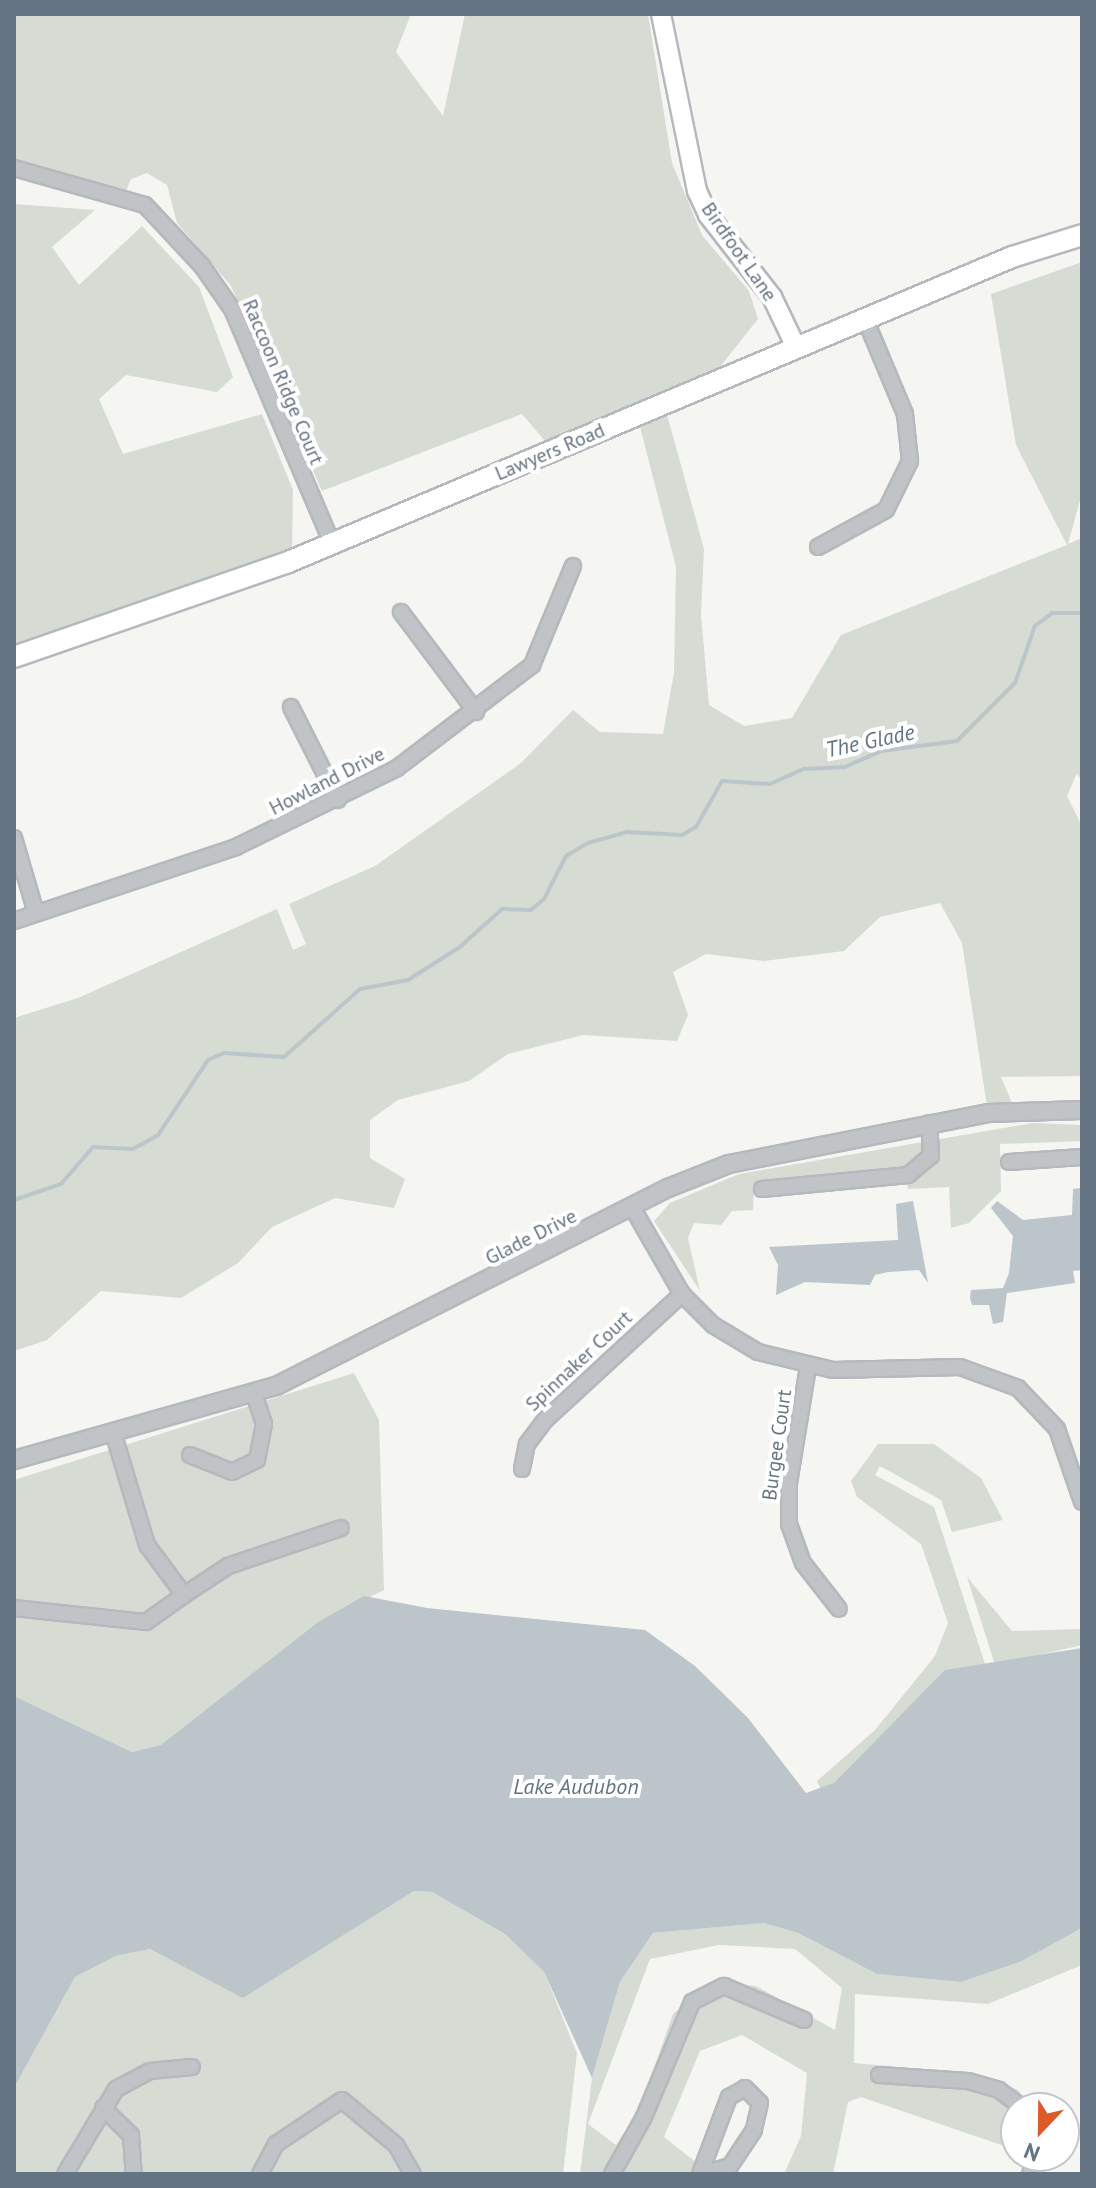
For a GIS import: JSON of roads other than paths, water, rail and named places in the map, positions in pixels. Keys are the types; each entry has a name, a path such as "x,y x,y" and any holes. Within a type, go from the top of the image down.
{"main road":[{"name":"Birdfoot Lane","path":"661,14 697,191 708,215 772,297 796,347"},
{"name":"Lawyers Road","path":"14,657 332,543 796,347 1082,235"}],"street":[{"name":"Raccoon Ridge Court","path":"14,168 145,205 202,266 232,309 332,543"},
{"path":"818,547 886,510 910,461 905,414 865,319"},
{"name":"Howland Drive","path":"14,921 236,847 338,800 476,712 532,665 573,566"},
{"path":"401,612 476,712"},
{"path":"291,707 338,800"},
{"path":"14,838 36,913"},
{"name":"Glade Drive","path":"14,1460 114,1435 254,1393 346,1355 632,1207 729,1164 929,1123 1015,1110 1082,1110"},
{"path":"762,1189 908,1175 931,1156 929,1123"},
{"path":"1009,1162 1082,1157"},
{"path":"632,1207 682,1294 734,1340 808,1367 950,1366 1000,1378 1032,1399 1057,1429 1082,1502"},
{"name":"Spinnaker Court","path":"522,1469 527,1444 545,1420 682,1294"},
{"name":"Burgee Court","path":"808,1367 789,1483 789,1524 803,1563 839,1609"},
{"path":"190,1455 232,1472 257,1460 264,1424 254,1393"},
{"path":"114,1435 147,1545 184,1595"},
{"path":"14,1608 146,1622 228,1566 341,1528"},
{"path":"612,2174 644,2117 692,2002 724,1986 804,2020"},
{"path":"65,2174 103,2108 129,2079 192,2067"},
{"path":"879,2075 968,2081 1002,2092"},
{"path":"745,2088 760,2103 754,2130 730,2166 702,2174 729,2097 745,2088"},
{"path":"260,2174 276,2144 342,2100 396,2145 413,2174"},
{"path":"103,2108 131,2135 134,2174"}],"water":[{"path":"1080,1188 1082,1270 1073,1271 1075,1283 1007,1293 1003,1322 993,1324 989,1305 972,1305 970,1298 971,1290 1003,1288 1009,1273 1013,1236 991,1208 997,1201 1023,1220 1072,1215 1073,1189"},
{"path":"913,1201 928,1283 919,1270 888,1272 875,1275 870,1285 805,1282 776,1295 778,1265 769,1247 898,1240 896,1204"},
{"name":"Lake Audubon","path":"364,1596 427,1608 645,1630 695,1666 748,1718 806,1793 834,1783 945,1670 1082,1648 1082,1928 1022,1961 961,1982 877,1974 798,1933 764,1923 653,1933 620,1982 592,2078 544,1972 505,1934 432,1892 414,1891 243,1998 150,1949 116,1956 75,1977 14,2088 14,1696 132,1752 161,1745 318,1622"}],"waterway":[{"name":"The Glade","path":"14,1200 61,1184 93,1147 133,1149 158,1135 208,1060 224,1053 284,1057 360,989 408,980 460,947 502,909 531,910 544,899 566,856 588,843 627,832 682,835 696,827 722,781 770,784 804,769 845,767 881,751 957,741 1015,683 1035,626 1052,613 1082,613"}]}
